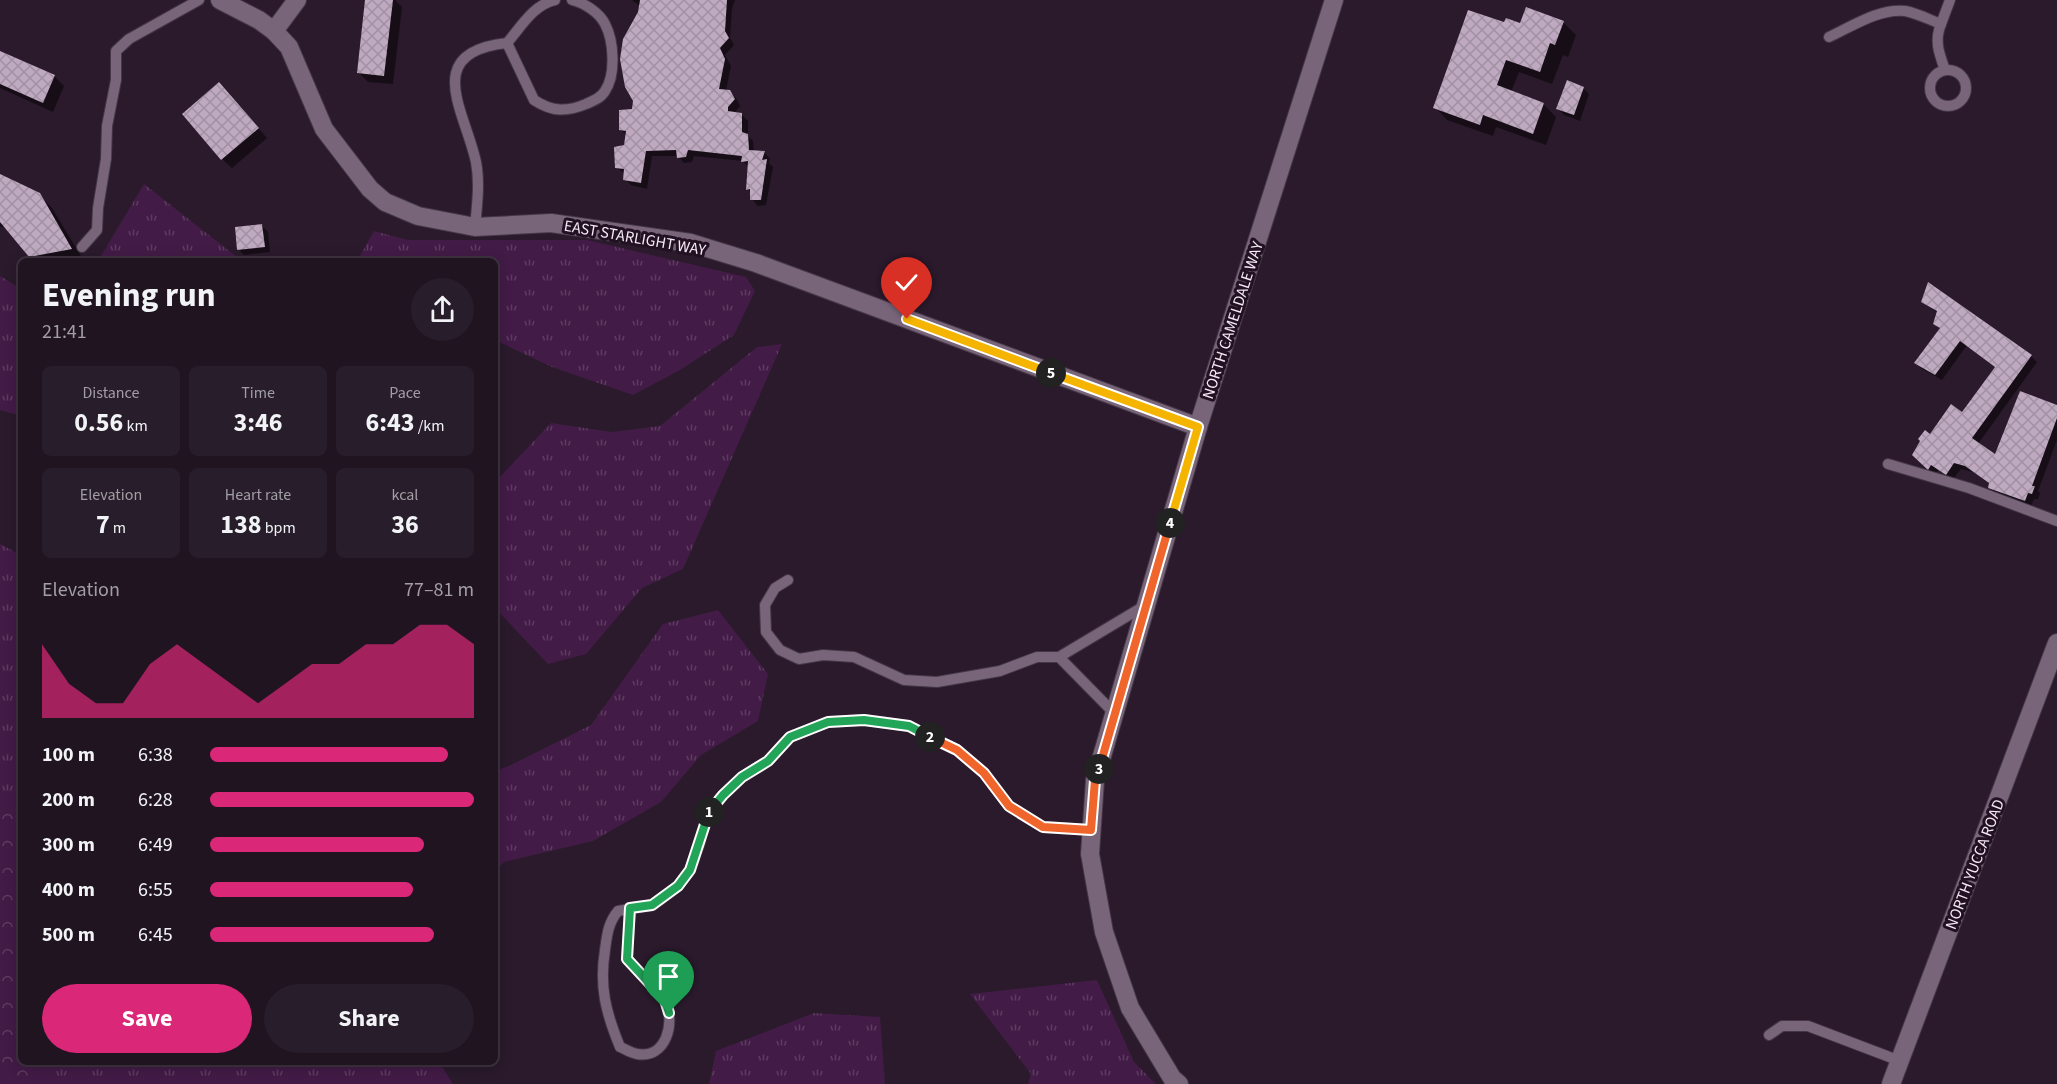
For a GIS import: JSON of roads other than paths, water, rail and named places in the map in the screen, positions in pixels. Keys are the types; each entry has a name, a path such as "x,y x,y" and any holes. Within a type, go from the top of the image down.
{"street":[{"name":"EAST STARLIGHT WAY","path":"220,0 260,20 289,47 324,129 370,189 386,202 418,216 475,227 551,223 691,243 756,263 1198,427"},
{"path":"274,31 297,0"},
{"name":"NORTH CAMELDALE WAY","path":"1179,1084 1172,1078 1130,1008 1104,932 1090,854 1095,780 1198,427 1334,0"},
{"name":"NORTH YUCCA ROAD","path":"1892,1084 2057,643"}],"lane":[{"path":"82,247 97,230 106,159 107,126 116,80 116,51 129,39 200,0"},
{"path":"475,227 478,193 476,163 456,99 456,73 464,57 485,45 507,43 537,8 555,0"},
{"path":"507,43 534,100 542,105 562,111 598,99 605,92 611,80 610,37 605,23 593,10 572,0"},
{"path":"1945,70 1936,47 1937,35 1950,0"},
{"path":"1828,37 1880,14 1893,11 1907,12 1941,24"},
{"path":"1888,464 1969,489 2057,521"},
{"path":"788,580 776,588 765,605 766,632 780,650 799,659 823,655 854,657 904,680 937,682 1000,671 1037,657 1059,657 1146,604"},
{"path":"1059,657 1115,714"},
{"path":"630,908 627,959 665,1000 669,1013 669,1030 663,1046 649,1054 636,1054 620,1047 604,1001 602,972 608,927 618,911 630,908 652,905 678,886 690,870 706,815 742,777 768,761 790,737 828,722 864,720 909,726 957,750 984,773 1009,806 1043,827 1091,830"},
{"path":"1769,1035 1782,1026 1808,1026 1900,1061"}]}
